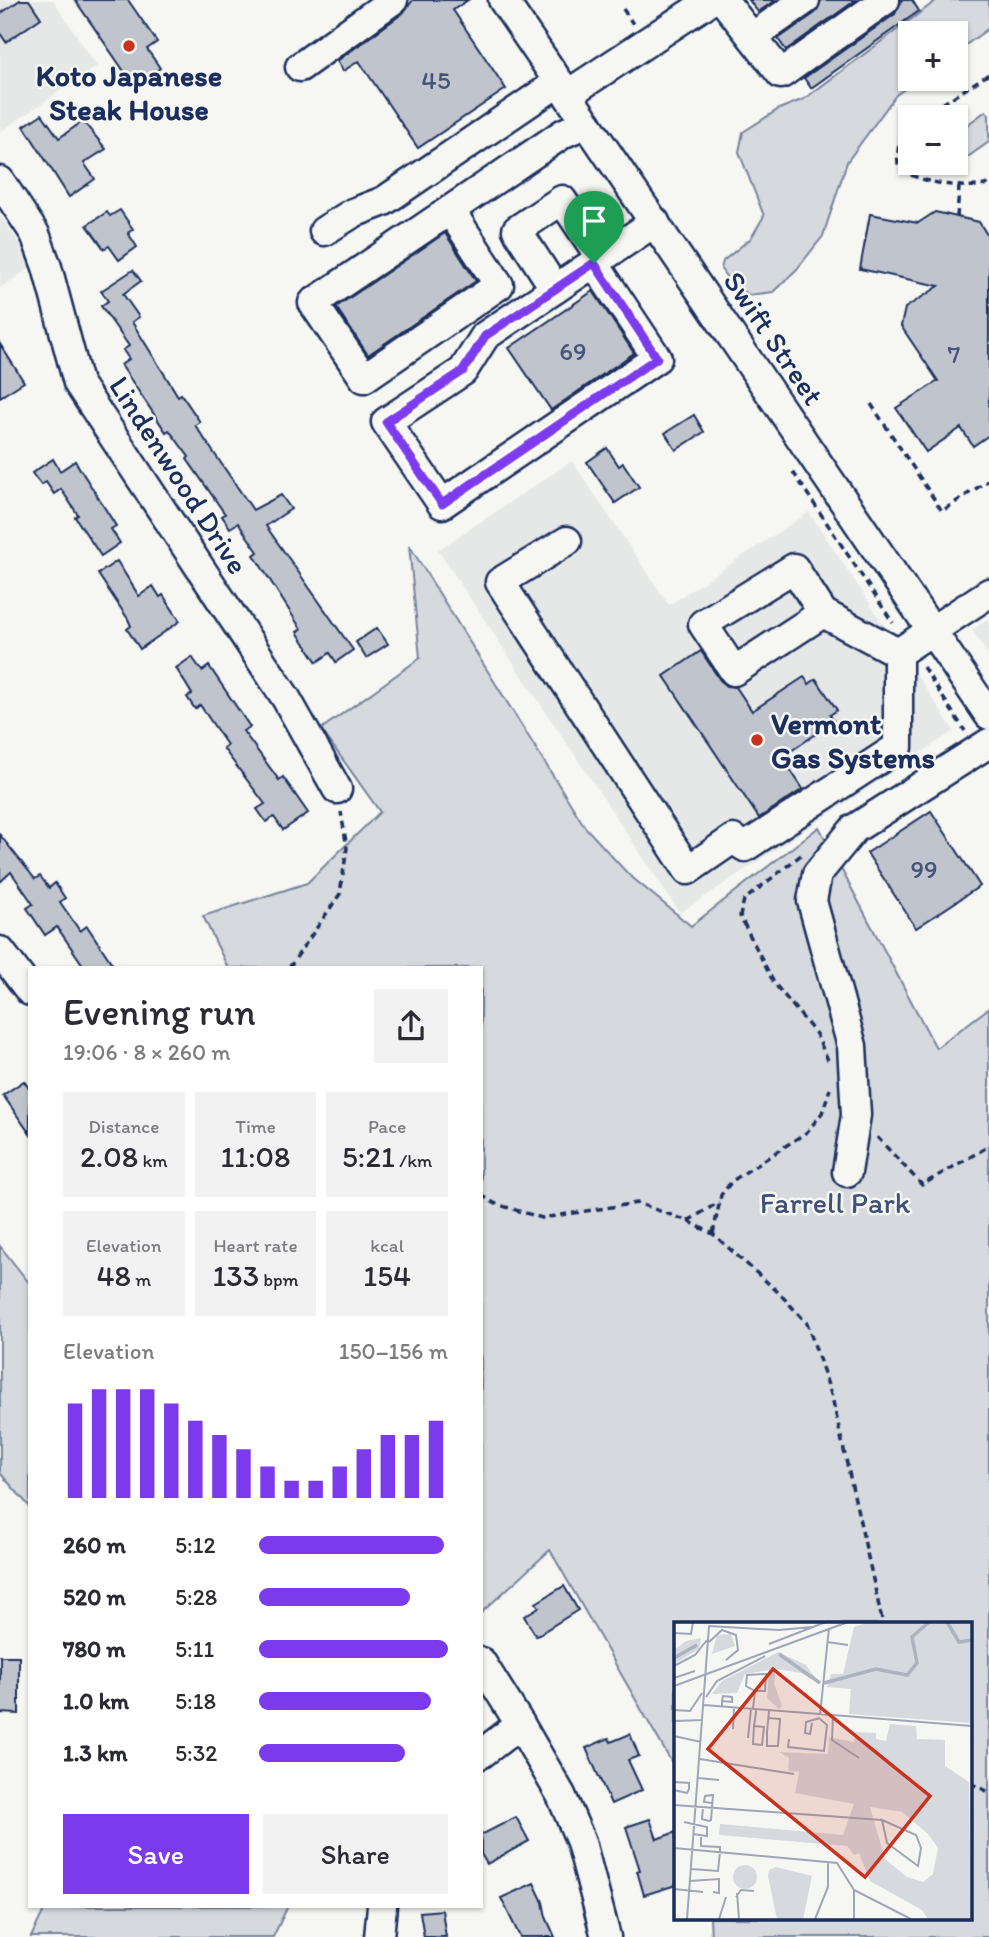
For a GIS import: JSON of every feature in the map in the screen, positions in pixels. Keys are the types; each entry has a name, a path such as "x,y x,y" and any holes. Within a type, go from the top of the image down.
{"street":[{"path":"300,67 393,0"},
{"name":"Swift Street","path":"503,0 989,715"},
{"path":"324,230 353,213 384,201 563,88 721,0 781,74 885,0"},
{"path":"752,37 805,0"},
{"path":"450,210 499,285 364,378 313,303 450,210 564,133 587,123"},
{"name":"Lindenwood Drive","path":"0,181 35,234 78,383 286,698 337,789"},
{"path":"555,289 517,230 562,200 598,261 657,358 442,504 386,422 463,371 485,336 598,261 655,222"},
{"path":"568,541 500,582 688,870 733,839 745,847 898,747 898,653"},
{"path":"898,653 989,593"},
{"path":"823,613 898,653"},
{"path":"847,1172 856,1115 852,1046 812,901 817,874 854,829 989,743"},
{"path":"0,951 28,988"},
{"path":"483,1665 562,1796 581,1842 606,1937"},
{"path":"483,1752 520,1724"},
{"path":"379,1937 382,1908"}],"path":[{"path":"941,105 989,74"},
{"path":"920,175 971,189 989,184"},
{"path":"957,217 959,187"},
{"path":"871,404 942,512 989,480"},
{"path":"290,966 341,894 347,848 337,789"},
{"path":"856,1115 922,1185 989,1146"},
{"path":"483,1196 496,1204 542,1218 637,1203 688,1221 713,1234 778,1292 807,1323 832,1397 883,1622"},
{"path":"688,1221 719,1202"},
{"path":"972,1784 989,1792"}],"shaded area":[{"path":"0,0 53,0 97,66 0,132"},
{"path":"0,215 34,265 0,288"},
{"path":"572,461 669,605 809,512 954,731 680,913 438,550"},
{"path":"989,618 989,656 972,630"}],"green space":[{"path":"937,0 989,0 989,28 968,43 968,21 909,21"},
{"path":"898,29 898,91 902,91 896,95 847,162 823,236 797,269 773,292 749,295 729,281 721,269 723,261 751,238 764,216 739,152 743,132 779,109 804,99"},
{"path":"986,111 989,115 989,142 968,157 968,124"},
{"name":"Farrell Park","path":"409,545 585,827 628,874 691,926 819,827 936,1048 989,1008 989,1937 711,1937 710,1920 972,1920 972,1622 674,1622 674,1767 550,1550 483,1611 483,966 227,966 203,916 307,883 380,812 321,729 420,658"},
{"path":"0,1246 28,1281 28,1505 0,1473"},
{"path":"45,1908 287,1908 273,1937 31,1937"}],"building":[{"path":"20,0 29,0 41,18 6,42 0,33 0,14"},
{"name":"Koto Japanese Steak House","path":"75,0 128,0 157,42 147,49 160,68 135,87"},
{"path":"413,0 468,0 453,10 506,89 418,148 359,61 343,71 337,61 403,13"},
{"path":"749,0 776,0 758,12"},
{"path":"821,0 856,0 786,50 778,39 815,13"},
{"path":"901,0 912,0 919,11 905,21 898,21 898,26 811,88 804,78 895,14"},
{"path":"42,114 59,138 83,121 106,149 84,163 95,179 69,197 24,126"},
{"path":"120,210 133,229 128,233 137,247 119,260 109,246 104,249 87,225 107,212 110,216"},
{"path":"935,212 979,222 989,238 989,435 973,446 961,428 926,452 896,408 938,381 901,326 905,308 939,286 860,269 870,214 918,223"},
{"path":"445,233 476,281 368,355 336,307"},
{"path":"133,270 141,281 123,294 139,317 132,322 178,396 181,394 200,422 195,425 253,510 281,495 291,509 266,526 353,650 336,662 330,653 317,662 297,632 301,629 254,555 258,552 238,523 230,528 222,516 225,514 187,459 189,457 169,430 166,432 121,365 129,359 123,350 129,346 101,306 108,301 101,291"},
{"path":"593,291 634,353 551,410 509,348"},
{"path":"0,344 24,382 0,397"},
{"path":"694,415 704,432 676,450 665,433"},
{"path":"607,448 619,466 623,463 639,487 615,503 587,462"},
{"path":"53,459 60,471 75,461 116,526 111,529 120,543 101,556 75,517 78,515 61,489 54,494 46,482 41,485 32,473"},
{"path":"117,561 139,596 153,586 160,597 163,595 180,621 140,649 127,629 131,626 128,619 98,574"},
{"path":"377,628 388,644 366,658 356,642"},
{"name":"Vermont Gas Systems","path":"701,651 720,680 727,686 736,687 752,711 804,677 809,684 816,679 837,710 830,715 834,722 782,757 803,789 759,818 664,676"},
{"path":"192,657 202,671 209,666 250,727 243,731 279,780 283,777 308,813 283,830 274,817 266,822 257,809 265,804 223,748 227,745 200,705 195,709 187,697 192,694 176,668"},
{"path":"931,811 980,886 916,928 867,853"},
{"path":"0,835 35,879 40,876 49,888 55,883 65,898 60,902 80,931 87,926 114,966 84,966 57,927 45,935 27,908 33,904 11,872 0,882"},
{"path":"24,1081 28,1087 28,1131 3,1095"},
{"path":"564,1586 578,1610 536,1636 524,1616 539,1607 536,1603"},
{"path":"0,1656 19,1656 19,1714 0,1713"},
{"path":"630,1734 639,1756 628,1760 642,1790 611,1804 586,1748 609,1738 611,1742"},
{"path":"516,1817 529,1841 487,1864 483,1857 483,1834"},
{"path":"650,1819 657,1839 674,1833 674,1886 644,1895 637,1871 640,1870 626,1827"},
{"path":"534,1883 555,1937 520,1937 501,1898"},
{"path":"442,1910 446,1937 424,1937 420,1912"}],"place":[{"name":"Koto Japanese Steak House","path":"129,46"},
{"name":"Vermont Gas Systems","path":"757,740"}],"route":[{"path":"594,263 657,358 442,504 386,422 463,371 485,336 594,263"}]}
